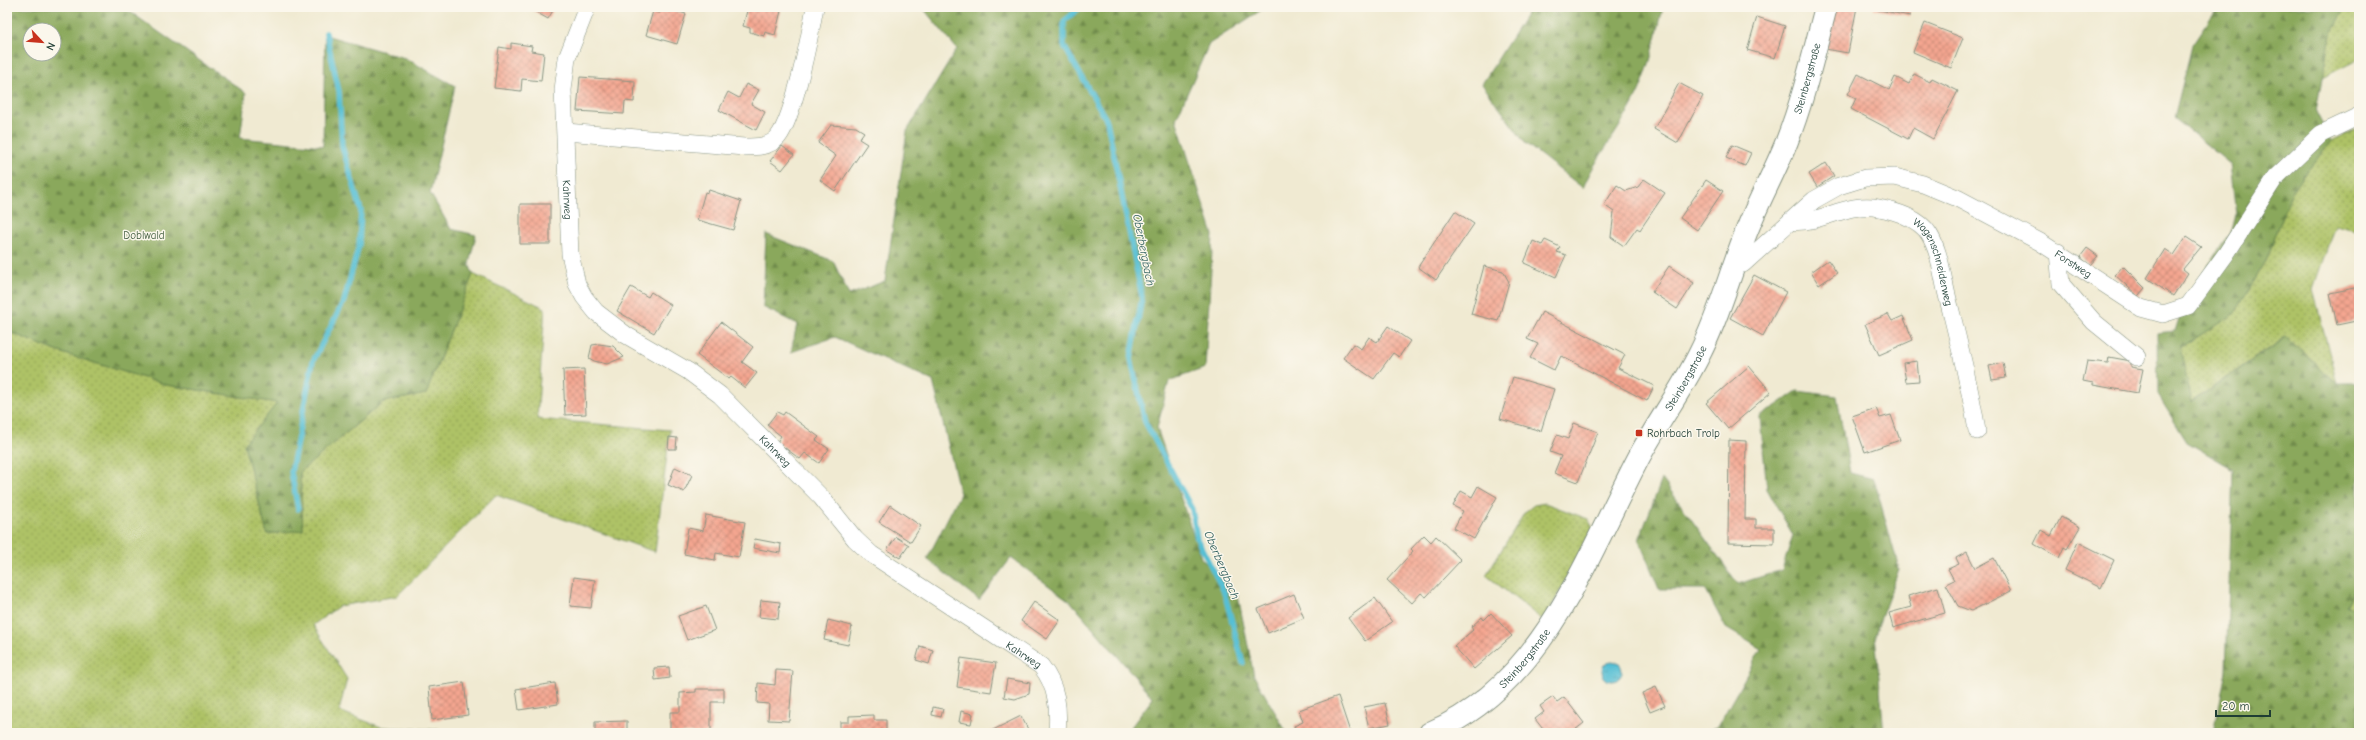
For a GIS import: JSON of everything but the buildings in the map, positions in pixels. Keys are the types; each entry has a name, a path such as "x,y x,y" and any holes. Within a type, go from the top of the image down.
{"main road":[{"name":"Steinbergstraße","path":"1430,733 1462,715 1504,683 1538,644 1589,556 1639,457 1699,355 1715,319 1745,235 1787,141 1811,65 1826,7"}],"street":[{"name":"Kahrweg","path":"587,7 566,65 563,90 566,132 570,254 572,270 584,297 596,312 626,336 688,371 720,395 821,496 855,538 871,554 1041,666 1048,675 1057,699 1057,733"},
{"path":"566,132 744,147 761,147 771,142 778,138 788,119 815,7"},
{"name":"Forstweg","path":"1734,265 1743,264 1814,200 1839,186 1865,178 1895,177 1908,179 1939,190 2058,252 2141,308 2163,314 2188,306 2226,254 2275,178 2321,134 2359,116"},
{"name":"Wagenschneiderweg","path":"1791,221 1809,221 1846,208 1878,207 1909,217 1929,233 1938,256 1970,390 1976,431"},
{"path":"2058,252 2061,284 2094,322 2137,357"}],"green space":[{"name":"Doblwald","path":"7,7 126,9 246,93 240,138 323,146 325,35 405,58 455,86 430,193 451,229 476,235 469,264 473,274 426,394 383,402 300,472 303,530 267,534 244,444 277,403 167,385 59,352 7,331"},
{"path":"922,7 1266,7 1209,44 1176,119 1213,235 1205,368 1169,381 1157,428 1201,558 1238,596 1254,676 1287,733 1129,733 1128,731 1153,698 1071,602 1011,558 979,600 927,559 960,494 933,381 835,337 791,352 797,324 763,307 766,234 833,261 849,295 885,281 907,131 957,49"},
{"path":"1531,7 1663,7 1650,62 1640,89 1622,123 1587,178 1583,188 1525,143 1482,84"},
{"path":"2218,7 2345,7 2330,35 2316,112 2331,141 2293,189 2266,261 2235,313 2180,348 2192,402 2286,337 2337,383 2359,383 2359,582 2347,606 2359,610 2359,733 2214,733 2226,671 2233,469 2187,442 2158,395 2157,333 2175,331 2185,300 2232,230 2236,215 2230,164 2174,118 2192,46"},
{"path":"2345,7 2359,7 2359,59 2322,78 2330,35"},
{"path":"2359,128 2359,231 2335,225 2313,289 2337,383 2285,337 2191,402 2180,348 2235,313 2266,261 2293,189 2331,141"},
{"path":"473,274 545,308 537,419 670,430 655,552 496,495 397,596 339,606 313,625 347,679 339,711 381,727 506,733 52,733 14,731 13,733 7,733 7,331 59,352 167,385 278,403 244,444 267,534 303,530 300,472 383,402 426,394"},
{"path":"1797,391 1837,396 1850,473 1874,479 1899,569 1875,634 1884,733 1704,733 1718,726 1761,649 1726,628 1705,589 1659,589 1639,540 1662,479 1738,584 1782,570 1793,535 1767,489 1760,417"},
{"path":"1545,503 1588,519 1593,528 1544,621 1486,575 1525,512 1534,505"},
{"path":"2359,582 2359,610 2347,607"}],"water":[{"path":"1608,661 1616,661 1622,667 1622,675 1616,681 1608,681 1602,675 1602,667"}],"waterway":[{"name":"Oberbergbach","path":"1081,7 1064,21 1064,46 1107,121 1142,297 1131,359 1145,422 1192,509 1197,539 1224,592 1243,663"},
{"path":"298,509 291,472 313,361 344,301 359,245 361,210 342,146 339,91 326,33"}],"place":[{"name":"Rohrbach Trolp","path":"1639,433"}]}
